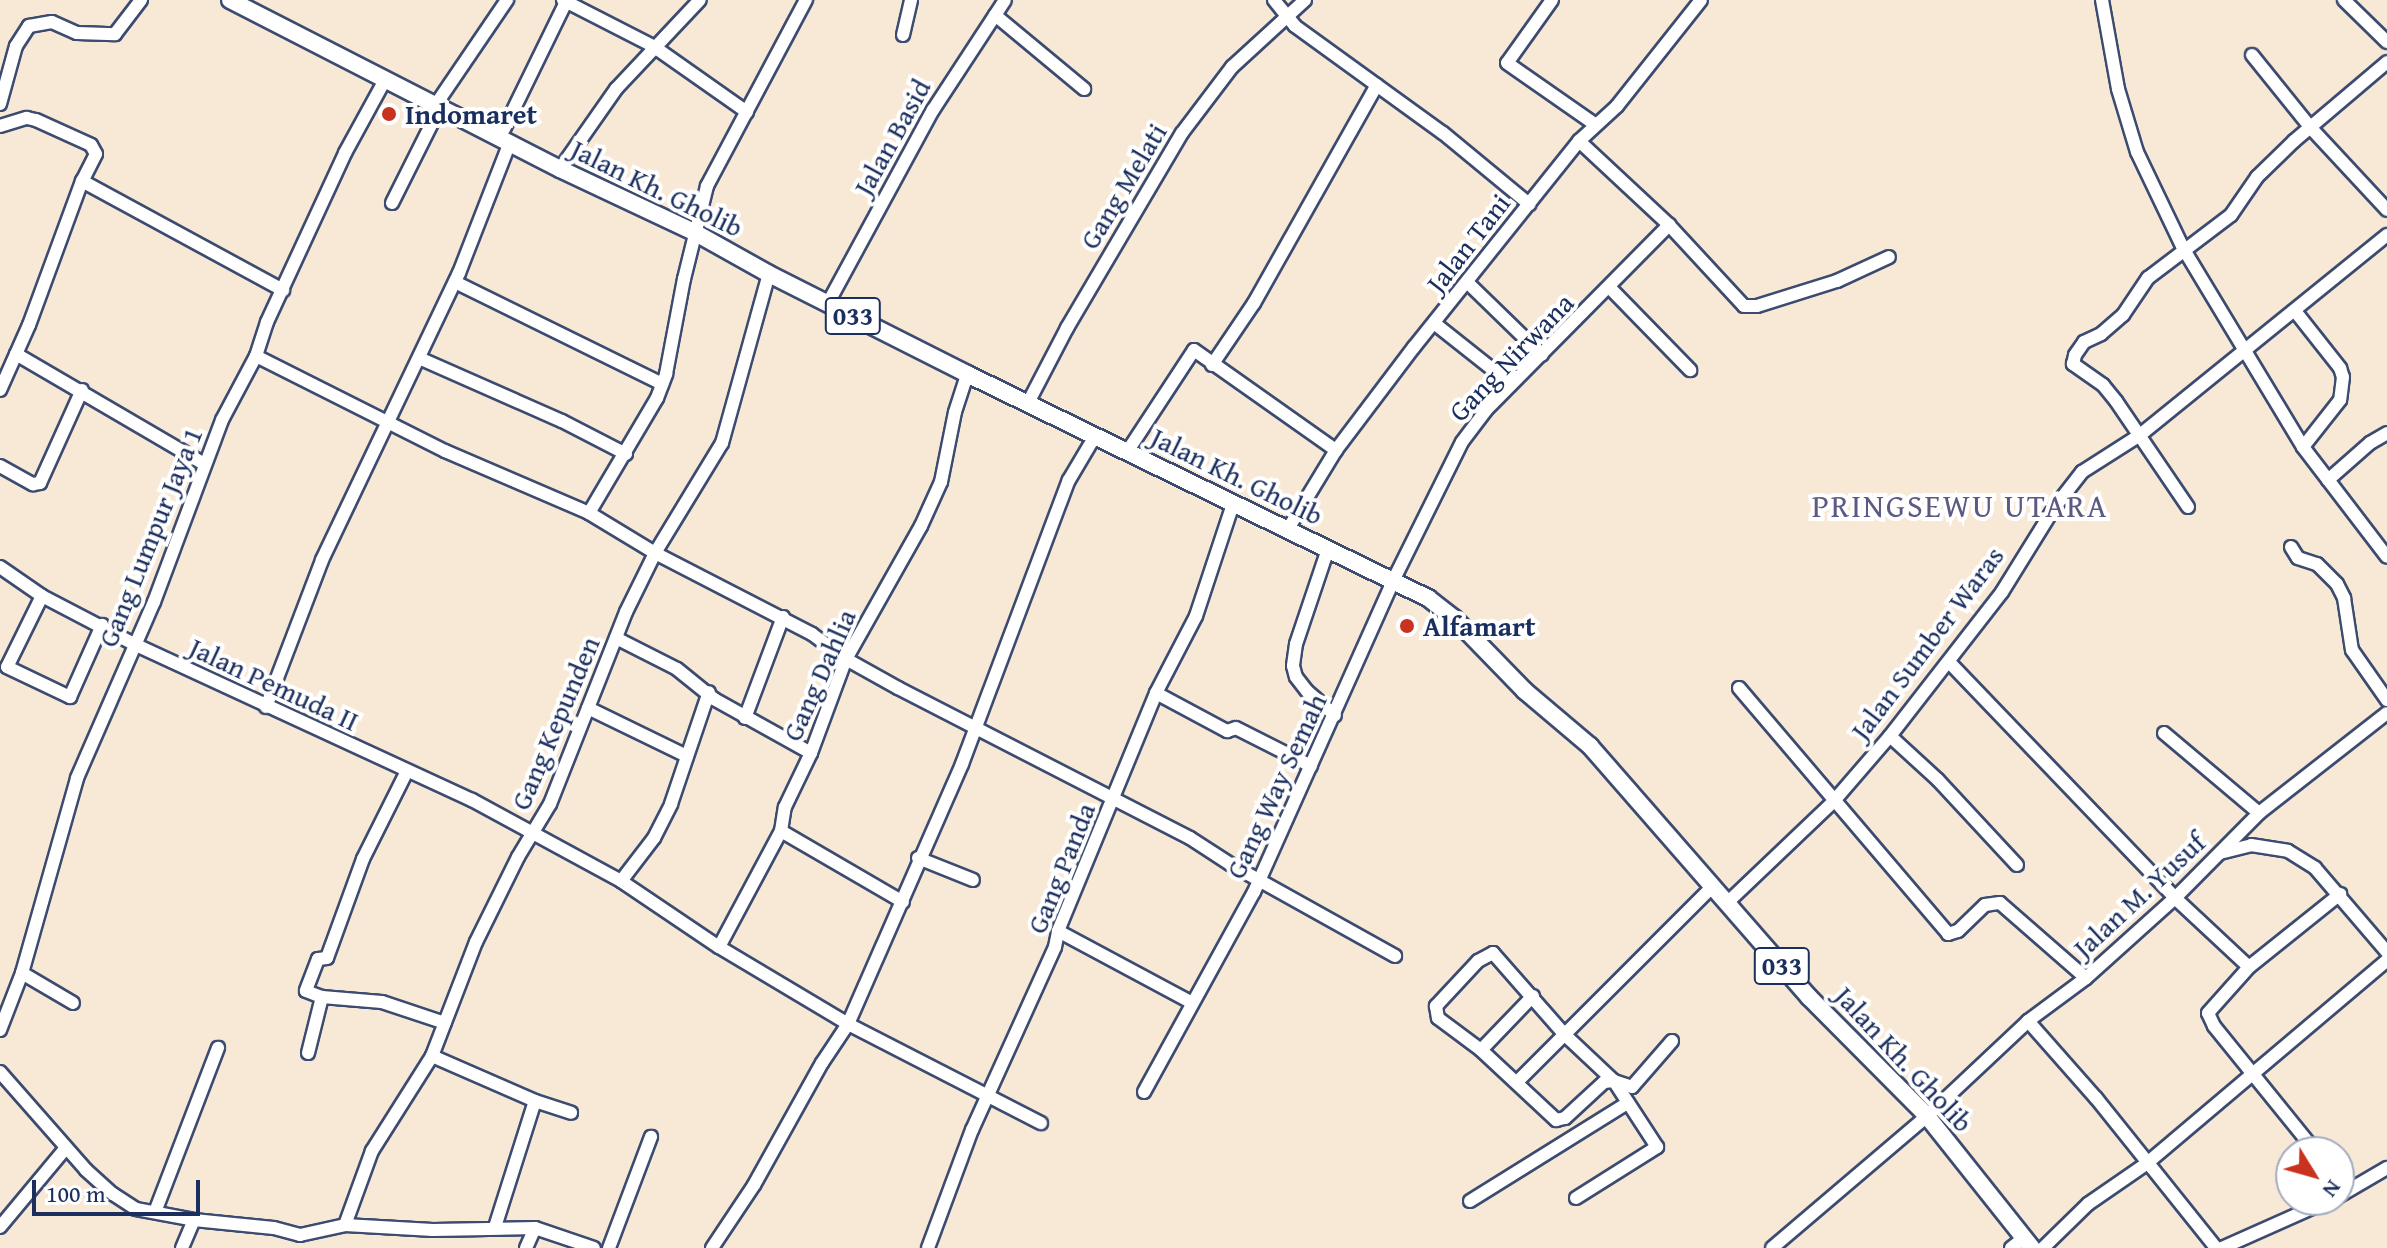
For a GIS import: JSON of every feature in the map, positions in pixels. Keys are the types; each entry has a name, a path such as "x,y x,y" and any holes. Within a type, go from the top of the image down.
{"main road":[{"name":"Jalan Kh. Gholib","path":"235,1 507,135 560,169 694,232 769,274 967,374 1428,598 1454,618 1525,691 1590,746 1809,997 1927,1116 2022,1245"}],"street":[{"path":"0,104 5,62 29,26 52,22 77,33 115,34 141,0"},
{"path":"392,203 435,117 437,103 507,0"},
{"path":"560,169 616,89 653,46 700,0"},
{"path":"589,513 626,454 662,384 694,232 707,186 806,0"},
{"path":"903,35 911,0"},
{"name":"Jalan Basid","path":"828,303 933,110 1005,0"},
{"path":"1274,0 1295,26 1443,133 1529,204"},
{"name":"Gang Melati","path":"1028,403 1082,302 1182,133 1232,67 1305,0"},
{"path":"1552,0 1507,63 1596,125"},
{"name":"Jalan Tani","path":"1288,529 1336,450 1434,323 1579,141 1617,106 1701,0"},
{"path":"2102,0 2118,89 2137,152 2183,248 2303,447 2387,557"},
{"path":"2344,0 2387,42"},
{"path":"266,707 322,560 455,282 507,135 565,1 653,46 747,112"},
{"path":"995,15 1084,89"},
{"path":"2252,55 2310,127 2387,210"},
{"path":"2188,507 2103,385 2073,364 2084,342 2101,334 2123,315 2148,278 2183,248 2231,215 2257,177 2387,62"},
{"name":"Gang Lumpur Jaya 1","path":"0,1030 22,973 77,778 154,602 204,464 228,407 256,356 345,153 386,78"},
{"path":"1212,365 1254,303 1377,85"},
{"path":"0,126 27,118 36,120 61,129 96,149 0,390"},
{"path":"1579,141 1669,225 1737,300 1751,307 1837,281 1889,257"},
{"path":"82,181 283,290"},
{"name":"Gang Nirwana","path":"1392,583 1462,442 1511,384 1610,288 1669,225"},
{"name":"Jalan Sumber Waras","path":"1728,902 1833,802 1890,736 2002,592 2054,508 2082,472 2140,435 2387,235"},
{"name":"Gang Kepunden","path":"345,1225 372,1151 432,1056 476,942 518,857 550,804 616,638 655,553 722,443 769,274"},
{"path":"455,282 662,384"},
{"path":"1468,283 1542,355"},
{"path":"1610,288 1690,370"},
{"path":"2295,311 2340,368 2343,377 2340,400 2303,447"},
{"path":"1434,323 1511,384"},
{"path":"1127,452 1194,350 1336,450"},
{"path":"16,354 204,464"},
{"path":"256,356 472,464 589,513 655,553 783,617 846,659 975,730 1044,761 1114,801 1190,838 1395,956"},
{"path":"419,358 562,421 626,454"},
{"name":"Gang Dahlia","path":"719,947 781,831 785,807 811,753 846,659 921,526 941,482 955,412 967,374"},
{"path":"0,466 33,484 40,483 82,390"},
{"path":"2328,480 2370,443 2387,433"},
{"path":"712,1248 754,1185 822,1063 848,1024 975,730 1069,480 1095,436"},
{"name":"Gang Panda","path":"928,1248 987,1094 1055,947 1058,931 1156,693 1196,616 1233,504"},
{"path":"2291,547 2298,558 2317,564 2337,584 2344,598 2352,650 2387,700"},
{"path":"1328,549 1296,644 1293,666 1296,677 1307,691 1335,715"},
{"name":"Jalan Pemuda II","path":"0,567 42,596 134,644 406,773 472,800 621,881 719,947 848,1024 1041,1123"},
{"name":"Gang Way Semah","path":"1144,1092 1231,939 1260,880 1392,583"},
{"path":"42,596 7,667 70,697 102,625"},
{"path":"745,718 783,617"},
{"path":"616,638 677,669 714,699 811,753"},
{"path":"1949,662 2175,898 2249,967"},
{"path":"1739,688 1948,934 1958,931 1985,905 2000,903 2086,978"},
{"path":"621,881 654,838 709,692"},
{"path":"1156,693 1227,731 1236,728 1311,766"},
{"path":"588,708 687,756"},
{"name":"Jalan M. Yusuf","path":"1772,1248 1787,1243 2028,1021 2086,978 2175,898 2259,813 2387,713"},
{"path":"2164,733 2259,813"},
{"path":"1890,736 1938,780 2017,865"},
{"path":"406,773 363,859 327,958 318,959 306,991 322,997 382,1002 445,1023"},
{"path":"781,831 903,902"},
{"path":"2217,854 2251,845 2288,851 2315,868 2387,952"},
{"path":"918,858 973,880"},
{"path":"1517,1082 1711,888"},
{"path":"2303,1136 2214,1026 2208,1013 2249,967 2340,894"},
{"path":"1058,931 1192,1003"},
{"path":"1576,1198 1657,1147 1626,1104 1614,1081 1565,1035 1493,953 1467,972 1434,1010 1438,1018 1481,1050 1556,1120 1565,1118 1599,1085 1614,1081 1632,1087 1672,1041"},
{"path":"2043,1248 2088,1204 2146,1164 2387,960"},
{"path":"22,973 73,1003"},
{"path":"1481,1050 1533,996"},
{"path":"308,1053 322,997"},
{"path":"2028,1021 2096,1098 2146,1164 2219,1248 2293,1216"},
{"path":"155,1212 218,1048"},
{"path":"432,1056 535,1101 571,1113"},
{"path":"0,1072 65,1149 113,1194 136,1209 194,1220 274,1228 299,1242 345,1225 433,1230 495,1227 535,1228 594,1248"},
{"path":"495,1227 535,1101"},
{"path":"1470,1201 1626,1104"},
{"path":"609,1248 651,1137"},
{"path":"0,1227 65,1149"},
{"path":"2355,1187 2387,1168"},
{"path":"182,1248 194,1220"},
{"path":"526,1248 535,1228"}],"place":[{"name":"Indomaret","path":"389,114"},
{"name":"Alfamart","path":"1407,626"}],"district":[{"name":"PRINGSEWU UTARA","path":"1960,506"}]}
